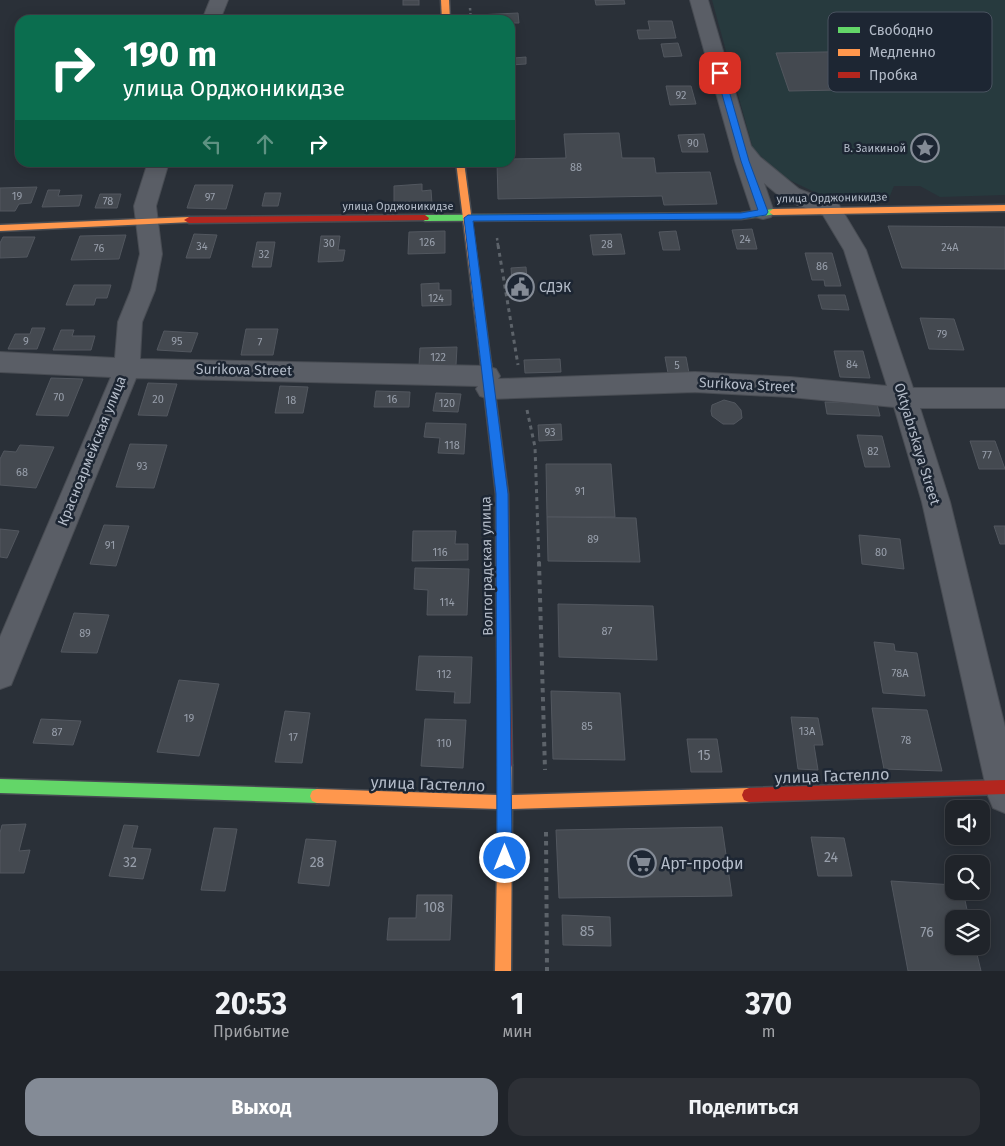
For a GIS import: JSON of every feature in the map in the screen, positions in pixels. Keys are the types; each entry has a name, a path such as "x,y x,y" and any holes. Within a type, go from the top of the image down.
{"street":[{"path":"213,15 219,0"},
{"path":"445,0 446,15"},
{"path":"699,0 741,147 763,212"},
{"path":"741,147 753,162 778,185 791,194 831,210"},
{"name":"Красноармейская улица","path":"0,674 127,368 130,322 143,290 151,254 145,206 157,167"},
{"name":"Волгоградская улица","path":"461,167 502,494 505,802 503,971"},
{"name":"улица Орджоникидзе","path":"0,228 147,222 741,216 763,212 1005,208"},
{"name":"Oktyabrskaya Street","path":"831,210 855,250 936,502 1004,790"},
{"name":"Surikova Street","path":"0,362 488,382 695,382 790,387 904,398 1005,398"},
{"name":"улица Гастелло","path":"0,786 505,802 1004,790"}],"green space":[{"path":"712,0 1005,0 1005,195 940,197 920,186 894,186 889,198 829,199 783,177 753,149"}],"building":[{"path":"403,0 419,0 419,5 403,5"},
{"path":"595,0 624,0 625,4 596,5"},
{"path":"518,13 519,23 515,23 515,15 477,15"},
{"path":"648,21 672,21 676,38 639,39 637,30 650,30"},
{"path":"678,43 682,56 664,57 661,44"},
{"path":"828,52 828,90 789,91 776,53"},
{"path":"526,57 526,64 515,65 515,58"},
{"path":"666,86 691,86 696,104 670,105"},
{"path":"619,133 622,158 654,158 656,173 710,172 717,204 664,205 662,196 498,199 497,167 515,167 515,159 566,158 564,134"},
{"path":"704,134 708,152 682,152 678,135"},
{"path":"422,184 422,191 431,190 432,204 394,206 394,186"},
{"path":"195,185 233,185 226,209 187,208"},
{"path":"37,187 31,203 19,204 15,211 0,211 0,188"},
{"path":"48,190 60,190 58,196 82,195 79,206 42,207"},
{"path":"265,193 281,193 278,206 262,206"},
{"path":"100,194 121,194 117,208 95,208"},
{"path":"888,226 1005,227 1005,269 902,268"},
{"path":"752,229 757,249 737,249 732,230"},
{"path":"445,231 445,253 408,254 409,232"},
{"path":"676,231 680,250 663,250 659,232"},
{"path":"194,234 217,235 210,258 186,258"},
{"path":"621,234 625,254 593,255 590,235"},
{"path":"126,235 119,259 71,260 80,236"},
{"path":"321,236 340,236 338,250 345,250 343,261 318,262"},
{"path":"3,237 35,237 27,257 0,258 0,243"},
{"path":"257,242 275,242 271,267 252,267"},
{"path":"805,253 832,253 841,286 825,286 824,280 812,280"},
{"path":"526,267 528,293 513,294 511,268"},
{"path":"439,283 439,290 451,290 451,305 422,306 421,284"},
{"path":"74,285 111,285 107,298 96,298 94,305 66,305"},
{"path":"818,295 845,295 849,310 822,309"},
{"path":"920,318 954,319 964,350 929,349"},
{"path":"32,328 45,328 37,349 8,349 15,334 30,334"},
{"path":"246,329 278,329 273,355 241,355"},
{"path":"61,330 74,330 72,336 95,336 91,350 53,350"},
{"path":"164,331 198,333 191,352 157,350"},
{"path":"457,347 456,365 419,366 420,348"},
{"path":"834,351 863,351 870,378 840,377"},
{"path":"665,357 686,357 689,373 668,373"},
{"path":"560,359 561,372 525,373 524,360"},
{"path":"51,378 83,379 68,416 36,415"},
{"path":"148,383 177,384 167,416 138,415"},
{"path":"280,386 308,387 303,413 275,413"},
{"path":"376,391 410,392 409,407 374,407"},
{"path":"436,393 461,394 458,412 433,411"},
{"path":"724,400 735,403 741,410 742,418 734,424 723,424 712,416 712,405"},
{"path":"825,402 877,404 880,416 827,414"},
{"path":"426,423 466,424 464,454 438,453 440,438 424,437"},
{"path":"561,424 562,440 539,441 538,425"},
{"path":"857,435 882,436 890,467 865,467"},
{"path":"970,441 995,441 1005,469 979,469"},
{"path":"130,444 167,445 154,488 116,487"},
{"path":"20,445 54,447 36,488 0,485 0,459 4,451 16,452"},
{"path":"546,464 611,464 615,517 547,517"},
{"path":"547,517 636,518 640,562 548,561"},
{"path":"104,525 129,526 116,566 90,564"},
{"path":"994,526 1005,526 1005,544 1000,544"},
{"path":"0,529 19,531 7,558 0,557"},
{"path":"413,531 456,531 455,544 468,544 468,560 412,561"},
{"path":"859,535 900,539 904,569 862,564"},
{"path":"415,568 469,569 467,615 427,615 428,590 414,589"},
{"path":"558,604 653,606 657,660 559,657"},
{"path":"74,613 109,615 97,653 61,652"},
{"path":"874,642 894,644 895,651 917,653 925,696 883,693"},
{"path":"419,656 472,657 470,703 454,703 455,692 416,690"},
{"path":"179,680 219,684 199,756 157,752"},
{"path":"551,691 620,693 625,760 553,759"},
{"path":"872,708 927,710 942,771 884,769"},
{"path":"285,711 310,713 302,763 275,762"},
{"path":"791,717 818,718 823,745 814,745 818,770 798,769"},
{"path":"41,719 81,721 73,745 33,743"},
{"path":"425,719 466,720 463,768 421,766"},
{"path":"687,739 717,739 722,772 691,772"},
{"path":"26,824 19,851 30,850 24,873 0,873 0,833 2,825"},
{"path":"124,825 138,826 132,848 151,849 143,879 109,876"},
{"name":"Арт-профи","path":"722,827 732,896 559,898 556,830"},
{"path":"214,828 237,829 225,891 201,890"},
{"path":"811,837 844,838 852,876 818,876"},
{"path":"306,839 336,841 329,886 298,883"},
{"path":"891,881 945,884 945,900 965,900 967,910 945,910 945,955 977,955 981,971 908,971"},
{"path":"417,895 452,895 450,940 387,940 389,918 416,918"},
{"path":"562,915 610,917 611,946 563,945"}],"traffic: fast":[{"path":"425,218 741,216 773,212"},
{"path":"0,786 317,796"}],"traffic: slow":[{"path":"445,0 446,15"},
{"path":"461,167 486,364"},
{"path":"773,212 1005,208"},
{"path":"0,228 189,220"},
{"path":"503,971 505,765"},
{"path":"317,796 505,802 749,795"}],"traffic: jam":[{"path":"189,220 425,218"},
{"path":"486,364 502,494 505,765"},
{"path":"749,795 1005,787"}],"place":[{"name":"В. Заикиной","path":"925,148"},
{"name":"СДЭК","path":"520,287"},
{"name":"Арт-профи","path":"642,863"}],"route":[{"path":"505,858 502,494 468,218 741,216 763,212 745,161 720,73"}]}
